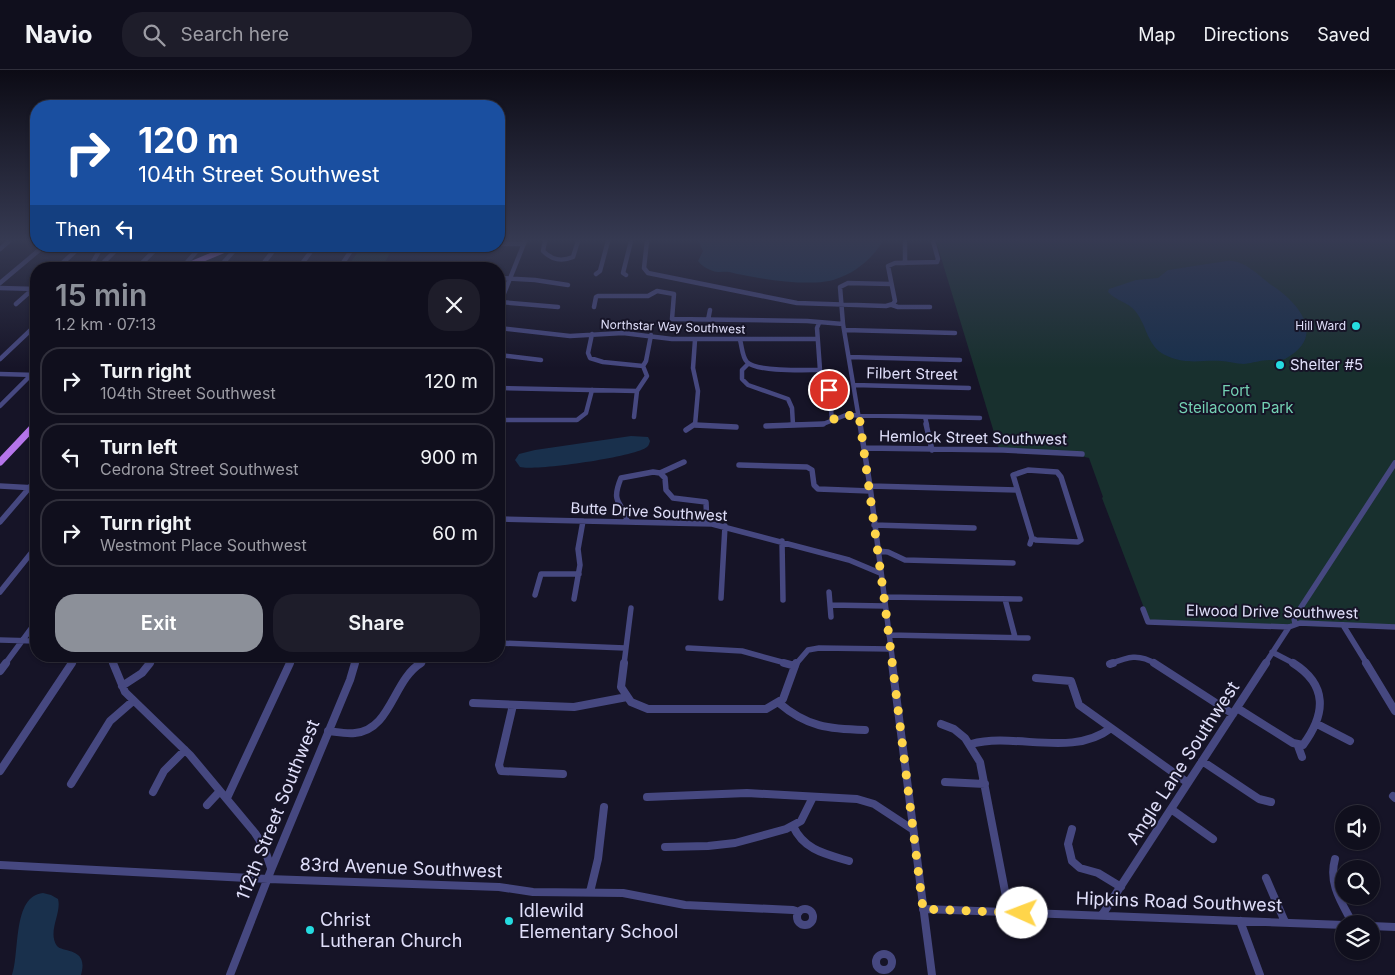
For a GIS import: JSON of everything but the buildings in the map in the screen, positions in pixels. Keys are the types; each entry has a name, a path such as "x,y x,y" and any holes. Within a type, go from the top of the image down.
{"main road":[{"path":"0,458 30,426"},
{"path":"0,462 30,430"}],"street":[{"path":"551,283 568,285"},
{"path":"699,283 797,303 892,305 930,308"},
{"path":"846,283 841,284 841,305 870,488 932,975"},
{"path":"858,283 891,284 895,301 892,305"},
{"path":"0,288 30,288"},
{"path":"16,304 30,292"},
{"path":"594,308 597,296 648,296 657,292 674,293 671,318 808,321 844,327 955,333"},
{"path":"505,304 558,307"},
{"path":"708,320 710,310"},
{"path":"819,323 817,326 817,339 820,370 829,390 832,420"},
{"name":"Northstar Way Southwest","path":"505,329 566,336 623,333 668,339 695,340 817,339"},
{"path":"0,359 30,331"},
{"path":"592,334 589,357 597,360 633,362 643,366 647,376 637,391 634,417"},
{"path":"643,366 646,361 651,336"},
{"path":"695,340 693,368 698,391 695,426"},
{"path":"740,340 744,358 748,364 761,368 820,370"},
{"path":"505,356 541,360"},
{"path":"849,357 960,360"},
{"path":"748,364 742,370 742,379 752,386 776,393 788,400 792,408 794,426"},
{"path":"0,374 30,375"},
{"path":"0,406 30,378"},
{"name":"Filbert Street","path":"854,385 969,388"},
{"path":"505,388 637,391"},
{"path":"505,420 577,420 586,413 592,390"},
{"path":"766,426 821,425 840,416 859,415 980,418"},
{"path":"925,416 932,450"},
{"path":"686,430 695,426 736,427"},
{"name":"Hemlock Street Southwest","path":"864,448 1010,450 1082,454"},
{"path":"660,474 684,462"},
{"name":"Angle Lane Southwest","path":"1102,915 1272,652 1292,626 1294,618 1395,464"},
{"path":"739,465 806,467 812,470 814,485 818,489 1017,490"},
{"path":"627,522 627,515 617,502 620,479 624,476 653,472 665,478 666,490 673,498 706,502 706,524"},
{"path":"1030,544 1032,538 1013,477 1016,472 1058,473 1082,539 1078,542 1036,540 1032,538"},
{"path":"0,486 30,488"},
{"path":"0,522 30,491"},
{"name":"Butte Drive Southwest","path":"505,519 725,526 849,560 880,573"},
{"path":"574,599 579,574 578,550 583,521"},
{"path":"874,525 974,528"},
{"path":"721,598 725,526"},
{"path":"782,541 783,600"},
{"path":"878,551 888,552 905,560 1012,563"},
{"path":"0,592 30,554"},
{"path":"535,595 539,576 542,573 579,574"},
{"path":"829,592 831,617"},
{"path":"884,597 1020,599"},
{"path":"1005,599 1014,637"},
{"path":"830,605 885,606"},
{"path":"630,608 621,683 627,697 634,704 643,708 660,710 762,709 779,703 786,694 795,666 801,655 813,648 891,649"},
{"name":"Elwood Drive Southwest","path":"1143,609 1148,622 1395,627"},
{"path":"1343,625 1395,711"},
{"path":"0,671 30,630"},
{"path":"889,635 1028,638"},
{"path":"0,640 30,641"},
{"path":"505,643 625,648"},
{"path":"688,648 742,651 795,666"},
{"path":"1110,664 1124,657 1131,656 1149,660 1298,746 1304,745 1317,724 1320,712 1316,683 1301,669 1272,652"},
{"path":"0,771 73,662"},
{"path":"112,662 122,686 133,701 190,754 227,798 264,847 271,870"},
{"path":"122,686 142,672 150,662"},
{"path":"227,798 290,662"},
{"name":"112th Street Southwest","path":"230,975 271,870 350,680 355,662"},
{"path":"328,731 355,733 371,729 379,722 411,669 422,662"},
{"path":"1036,678 1069,680 1072,682 1079,705 1188,784"},
{"path":"474,703 574,706 627,697"},
{"path":"72,784 110,721 133,701"},
{"path":"779,703 815,726 826,729 865,730"},
{"path":"512,705 499,768 504,772 563,774"},
{"path":"941,724 953,728 971,744 980,762 1009,912"},
{"path":"1317,724 1350,741"},
{"path":"971,744 989,739 1043,742 1092,740 1101,738 1111,728"},
{"path":"1298,746 1302,757"},
{"path":"152,792 164,771 185,750"},
{"path":"1202,761 1252,795 1271,802"},
{"path":"946,782 985,784"},
{"path":"207,804 220,791"},
{"path":"647,797 748,793 867,801 912,829"},
{"path":"665,847 727,845 743,842 793,826 803,819 812,797"},
{"path":"590,892 598,859 604,807"},
{"path":"1171,809 1213,839"},
{"path":"793,826 798,839 803,844 819,852 849,861"},
{"path":"1072,829 1068,844 1072,861 1080,868 1098,873 1121,887"},
{"path":"1336,859 1332,877 1348,915"},
{"name":"83rd Avenue Southwest","path":"0,865 268,879 494,887 541,893 623,893 662,902 700,907 793,910 799,912"},
{"path":"1266,878 1285,922"},
{"name":"Hipkins Road Southwest","path":"923,909 1335,925"},
{"path":"1240,921 1260,975"},
{"path":"1380,926 1395,927"}],"green space":[{"name":"Fort Steilacoom Park","path":"949,283 1395,283 1395,629 1149,621 1102,498 1089,458 1063,452 999,449"}],"water":[{"path":"1126,283 1270,283 1290,300 1298,310 1307,330 1305,340 1298,350 1285,359 1279,360 1263,360 1244,364 1224,361 1179,360 1165,355 1154,346 1140,317 1133,309 1108,292 1109,289"},
{"path":"631,436 648,437 649,445 639,451 624,455 564,465 520,467 515,460 519,454 535,450"},
{"path":"43,893 58,899 54,941 60,948 79,955 83,966 81,975 12,975 22,914 26,904 33,896"}],"place":[{"name":"Hill Ward","path":"1356,326"},
{"name":"Shelter #5","path":"1280,365"},
{"name":"Idlewild Elementary School","path":"509,921"},
{"name":"Christ Lutheran Church","path":"310,930"}],"route":[{"path":"829,390 832,420 840,416 859,415 870,486 923,909 1022,913"}]}
